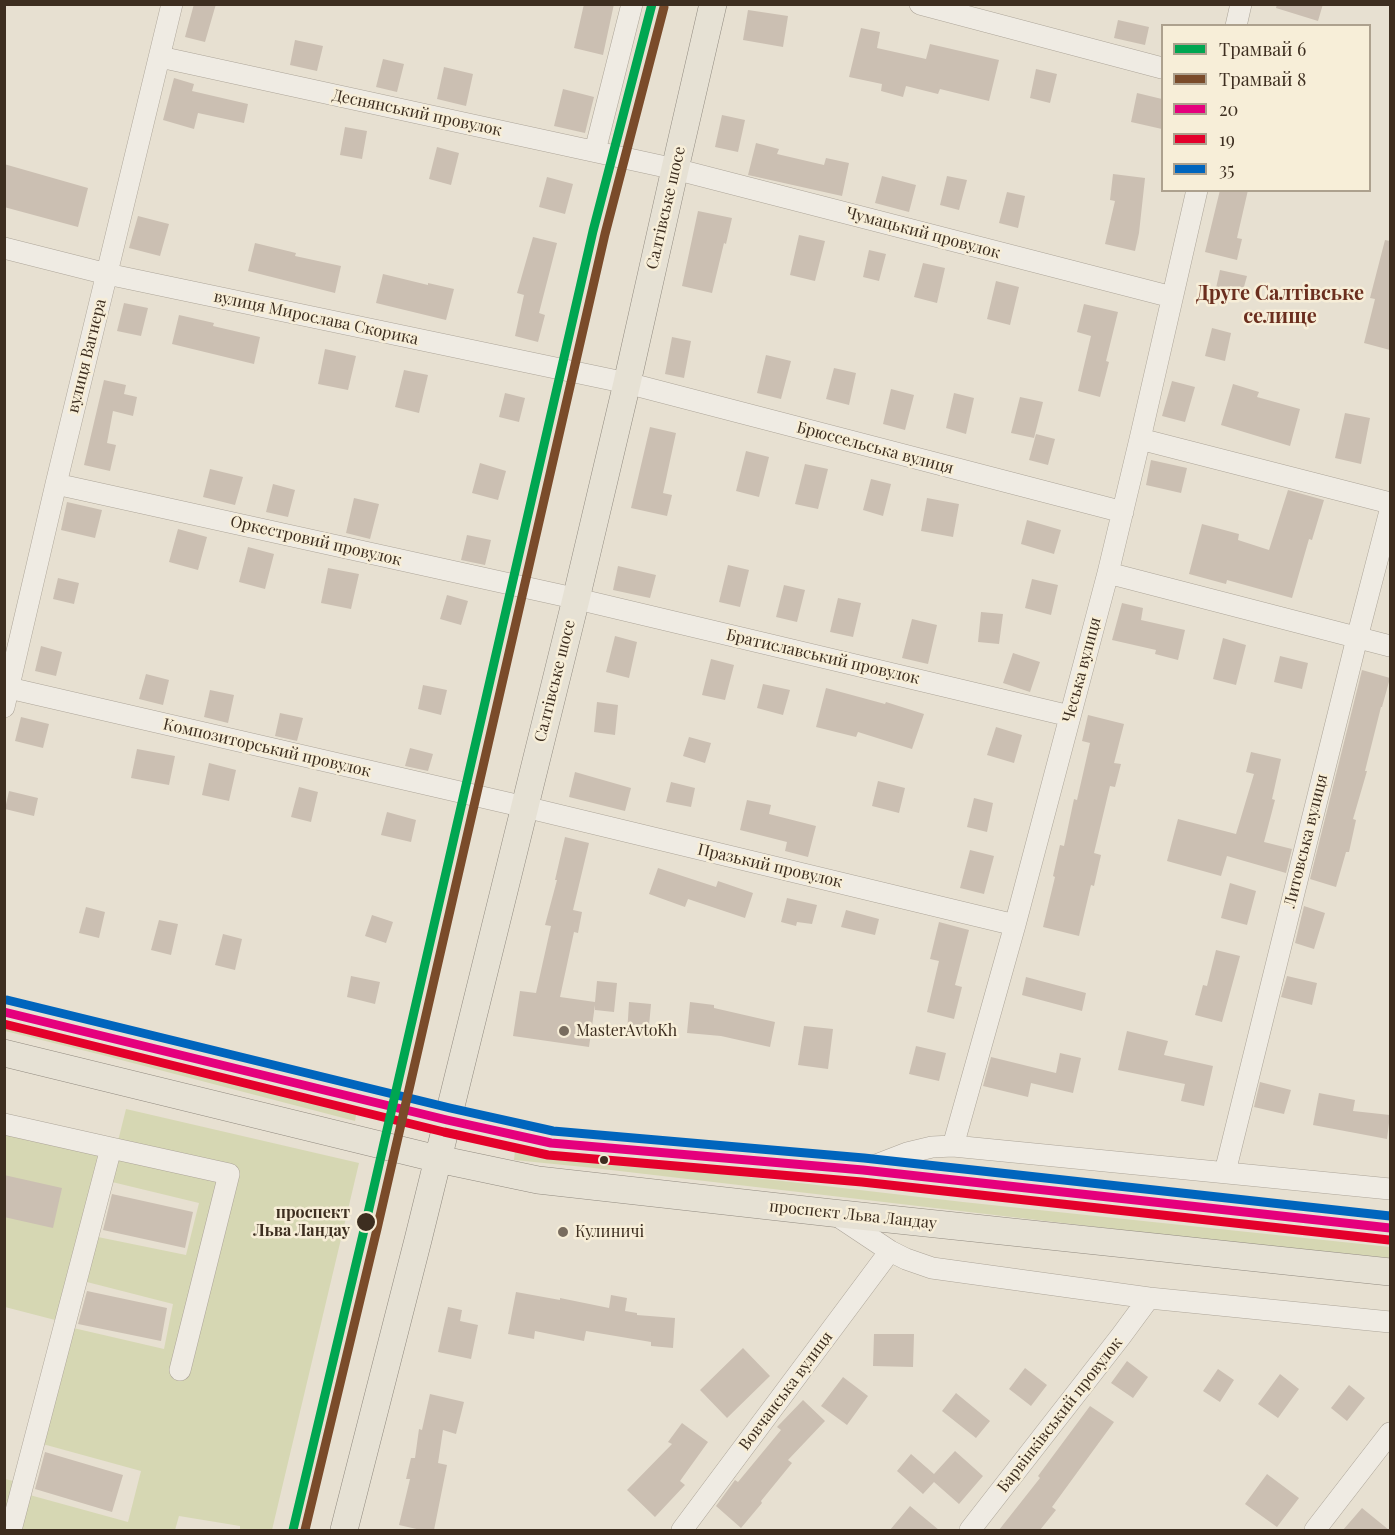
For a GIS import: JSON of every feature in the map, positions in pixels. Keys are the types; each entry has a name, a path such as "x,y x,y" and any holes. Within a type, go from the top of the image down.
{"main road":[{"name":"Салтівське шосе","path":"344,1530 576,599 713,4"},
{"path":"4,1012 447,1120 551,1143 863,1170 1390,1228"},
{"name":"проспект Льва Ландау","path":"6,1058 438,1159 538,1180 1390,1272"}],"street":[{"name":"вулиця Вагнера","path":"7,698 56,484 172,4"},
{"path":"595,151 632,4"},
{"path":"920,4 1161,68"},
{"path":"1236,24 1241,4"},
{"name":"Деснянський провулок","path":"160,57 675,168"},
{"name":"Чумацький провулок","path":"675,168 1172,297"},
{"name":"Чеська вулиця","path":"953,1146 1015,925 1108,573 1197,192"},
{"name":"вулиця Мирослава Скорика","path":"4,248 107,274 627,383"},
{"name":"Брюссельська вулиця","path":"627,383 1123,512"},
{"path":"1140,439 1390,503"},
{"name":"Оркестровий провулок","path":"56,484 576,599"},
{"name":"Литовська вулиця","path":"1225,1172 1390,510"},
{"path":"1108,573 1390,646"},
{"name":"Братиславський провулок","path":"576,599 1070,716"},
{"name":"Композиторський провулок","path":"7,698 525,807"},
{"name":"Празький провулок","path":"525,807 1015,925"},
{"path":"4,1124 229,1174 180,1370"},
{"path":"863,1170 907,1153 932,1147 953,1146 1390,1189"},
{"path":"11,1530 111,1149"},
{"path":"832,1213 890,1251 932,1268 1149,1298 1390,1322"},
{"name":"Вовчанська вулиця","path":"682,1530 890,1251"},
{"name":"Барвінківський провулок","path":"970,1530 1149,1298"},
{"path":"1315,1530 1390,1433"}],"green space":[{"path":"5,1020 357,1110 355,1121 5,1031"},
{"path":"126,1109 359,1163 272,1530 240,1530 240,1526 179,1516 175,1530 17,1530 26,1494 128,1522 141,1471 39,1443 69,1327 164,1349 173,1304 83,1281 93,1236 186,1255 199,1203 108,1181"},
{"path":"4,1134 104,1156 59,1321 5,1307"},
{"path":"515,1150 963,1202 1390,1247 1390,1258 1182,1237 514,1160"},
{"path":"5,1479 17,1482 5,1529"}],"building":[{"path":"194,4 216,4 205,42 185,37"},
{"path":"584,4 614,4 603,55 574,48"},
{"path":"1277,4 1323,4 1318,21 1276,8"},
{"path":"748,10 788,16 783,47 743,40"},
{"path":"1118,20 1149,27 1145,45 1114,38"},
{"path":"861,28 880,32 877,48 926,59 930,44 999,60 989,101 940,89 938,94 906,86 903,97 881,91 882,84 849,77"},
{"path":"295,40 323,46 317,71 290,65"},
{"path":"383,59 404,64 397,92 376,87"},
{"path":"444,67 473,74 466,106 437,99"},
{"path":"1036,69 1057,74 1050,103 1030,98"},
{"path":"174,78 194,84 192,91 248,104 244,123 198,113 194,129 163,120"},
{"path":"563,89 594,97 585,133 554,126"},
{"path":"1137,93 1161,99 1161,129 1131,122"},
{"path":"722,115 745,120 738,152 715,147"},
{"path":"345,127 367,131 362,159 340,155"},
{"path":"756,143 779,149 777,154 824,165 826,158 849,163 842,196 748,175"},
{"path":"437,147 459,153 451,185 429,179"},
{"path":"4,164 88,188 78,227 4,207"},
{"path":"1113,174 1145,178 1135,251 1105,244 1115,201 1110,200"},
{"path":"882,176 916,185 909,212 875,203"},
{"path":"947,176 967,180 959,210 940,205"},
{"path":"547,177 573,184 565,214 539,207"},
{"path":"1007,192 1025,196 1018,228 999,223"},
{"path":"1220,192 1248,192 1237,238 1242,239 1237,260 1205,252"},
{"path":"698,211 732,218 712,293 682,286"},
{"path":"138,216 169,224 160,256 129,248"},
{"path":"799,235 825,241 815,281 790,275"},
{"path":"533,237 557,243 539,313 545,315 538,342 515,336 524,295 517,293"},
{"path":"1385,240 1390,241 1390,350 1364,343 1375,299 1370,298"},
{"path":"255,243 296,253 295,256 341,266 335,293 248,271"},
{"path":"869,250 886,254 879,281 863,277"},
{"path":"923,263 945,268 937,303 914,297"},
{"path":"1220,270 1247,276 1242,294 1216,288"},
{"path":"383,274 454,289 446,320 376,303"},
{"path":"996,281 1019,287 1010,325 987,319"},
{"path":"124,303 148,308 141,336 117,331"},
{"path":"1084,304 1118,312 1100,397 1078,391 1091,336 1077,332"},
{"path":"179,315 260,337 254,364 172,344"},
{"path":"1212,328 1231,333 1225,361 1205,356"},
{"path":"672,337 691,341 684,378 665,374"},
{"path":"325,349 356,356 348,390 318,384"},
{"path":"766,355 791,361 781,399 757,393"},
{"path":"834,368 856,373 849,405 826,399"},
{"path":"404,370 428,375 419,413 395,407"},
{"path":"104,380 126,385 124,394 137,397 133,416 113,411 107,443 116,445 110,471 84,465"},
{"path":"1172,381 1195,387 1185,422 1162,416"},
{"path":"1233,384 1259,392 1257,397 1300,409 1290,446 1221,425"},
{"path":"891,389 914,395 905,430 883,424"},
{"path":"505,393 525,398 519,422 499,417"},
{"path":"954,393 974,398 966,434 946,428"},
{"path":"1020,397 1043,402 1034,438 1011,433"},
{"path":"1345,413 1370,418 1361,464 1335,458"},
{"path":"650,427 676,433 663,493 672,495 667,516 631,508"},
{"path":"1036,434 1055,439 1048,465 1029,460"},
{"path":"746,451 769,457 759,497 736,491"},
{"path":"1151,460 1187,468 1181,493 1146,485"},
{"path":"480,463 506,471 498,500 472,493"},
{"path":"805,464 828,469 818,509 795,504"},
{"path":"210,469 243,477 235,505 203,497"},
{"path":"871,479 891,484 883,516 863,510"},
{"path":"273,484 295,490 288,517 266,512"},
{"path":"1288,490 1324,500 1312,540 1309,539 1292,598 1227,580 1226,584 1189,574 1202,524 1239,534 1238,540 1269,550"},
{"path":"354,498 379,504 370,539 346,533"},
{"path":"927,498 959,504 953,537 921,531"},
{"path":"67,502 102,510 95,538 61,530"},
{"path":"1027,520 1061,530 1054,554 1021,544"},
{"path":"178,529 207,537 198,570 169,562"},
{"path":"467,535 491,540 485,565 461,560"},
{"path":"248,547 274,554 265,589 239,582"},
{"path":"728,565 749,570 740,607 719,602"},
{"path":"618,566 656,575 650,598 613,590"},
{"path":"328,568 359,574 351,609 321,603"},
{"path":"58,578 79,583 74,604 53,599"},
{"path":"1032,579 1058,585 1051,615 1025,608"},
{"path":"784,585 805,590 797,622 776,617"},
{"path":"447,595 468,601 461,625 440,619"},
{"path":"838,598 861,603 853,637 830,632"},
{"path":"1122,603 1143,608 1141,620 1185,630 1178,660 1155,654 1156,650 1112,640"},
{"path":"981,612 1003,614 999,644 978,642"},
{"path":"912,619 937,625 928,664 902,658"},
{"path":"615,636 637,642 629,678 606,672"},
{"path":"1223,638 1246,645 1236,685 1213,679"},
{"path":"41,646 62,652 56,676 35,671"},
{"path":"1013,653 1040,662 1030,692 1003,683"},
{"path":"1280,656 1308,663 1302,689 1274,682"},
{"path":"711,659 734,665 725,700 702,695"},
{"path":"1362,670 1390,678 1353,819 1356,820 1349,852 1346,852 1336,887 1310,879"},
{"path":"146,674 169,680 163,705 139,699"},
{"path":"763,684 790,690 783,715 757,708"},
{"path":"423,685 447,690 441,715 418,709"},
{"path":"826,688 885,704 886,702 924,714 912,749 858,732 856,737 816,727"},
{"path":"210,690 234,695 228,723 204,717"},
{"path":"597,702 618,705 615,735 594,732"},
{"path":"280,713 303,718 297,741 275,736"},
{"path":"1088,715 1124,724 1114,763 1121,764 1115,787 1110,786 1094,853 1101,855 1079,936 1043,927 1060,845 1064,846 1074,799 1077,800 1090,743 1082,741"},
{"path":"21,717 49,724 43,748 15,741"},
{"path":"996,727 1022,735 1014,763 987,755"},
{"path":"689,737 711,743 705,763 683,756"},
{"path":"410,748 433,754 428,771 405,766"},
{"path":"137,749 175,756 169,785 131,778"},
{"path":"1251,752 1281,759 1272,799 1275,800 1264,842 1292,849 1286,873 1227,856 1221,876 1167,861 1178,819 1236,834 1254,774 1246,772"},
{"path":"209,763 236,770 229,801 202,795"},
{"path":"575,772 631,788 625,811 569,797"},
{"path":"878,781 905,788 899,813 872,806"},
{"path":"671,782 695,788 691,807 666,802"},
{"path":"299,787 318,792 311,822 291,817"},
{"path":"9,791 38,798 34,816 5,809"},
{"path":"974,798 993,803 987,832 967,827"},
{"path":"747,800 771,805 769,814 816,826 808,857 785,851 787,842 740,830"},
{"path":"387,812 416,820 411,842 381,835"},
{"path":"565,837 589,843 573,910 582,912 578,933 574,932 560,997 595,1002 597,981 617,983 614,1012 595,1010 595,1005 589,1047 513,1036 520,991 536,993 551,926 545,925"},
{"path":"970,850 994,856 984,894 960,888"},
{"path":"658,868 716,887 718,881 753,893 745,918 688,899 685,907 649,894"},
{"path":"1230,883 1256,891 1247,925 1221,918"},
{"path":"787,898 817,905 812,924 797,922 796,926 781,922"},
{"path":"1304,906 1325,913 1314,949 1295,943"},
{"path":"86,907 105,912 99,938 79,933"},
{"path":"846,910 879,919 875,935 841,927"},
{"path":"372,915 393,922 386,943 365,936"},
{"path":"159,920 178,924 171,955 151,950"},
{"path":"939,922 969,930 955,985 962,987 954,1019 927,1012 939,961 930,959"},
{"path":"223,934 242,939 235,970 215,965"},
{"path":"1216,950 1240,956 1222,1022 1195,1015 1203,985 1207,986"},
{"path":"351,976 380,982 375,1004 347,997"},
{"path":"1287,976 1317,983 1312,1005 1281,997"},
{"path":"1026,977 1086,993 1082,1011 1022,995"},
{"path":"629,1002 651,1004 648,1037 627,1035"},
{"path":"690,1002 714,1005 714,1008 775,1022 770,1047 721,1036 687,1033"},
{"path":"804,1026 833,1029 828,1069 798,1065"},
{"path":"1127,1031 1168,1041 1164,1055 1213,1066 1204,1106 1181,1101 1185,1084 1118,1070"},
{"path":"916,1046 946,1053 939,1081 909,1074"},
{"path":"1060,1053 1081,1058 1073,1093 1031,1083 1028,1097 983,1086 991,1057 1056,1073"},
{"path":"1260,1082 1291,1090 1284,1114 1254,1107"},
{"path":"1319,1093 1355,1100 1353,1111 1390,1115 1387,1139 1313,1125"},
{"path":"4,1175 62,1188 53,1228 4,1217"},
{"path":"112,1194 193,1212 185,1248 103,1230"},
{"path":"87,1291 167,1308 161,1341 78,1324"},
{"path":"516,1292 609,1308 611,1295 627,1298 625,1311 637,1313 637,1315 675,1318 673,1348 651,1346 651,1342 586,1331 584,1341 535,1331 534,1339 508,1334"},
{"path":"448,1307 462,1310 460,1321 478,1325 471,1359 438,1352"},
{"path":"874,1334 914,1334 913,1367 873,1366"},
{"path":"743,1348 770,1376 727,1418 700,1390"},
{"path":"1127,1361 1148,1377 1133,1398 1111,1383"},
{"path":"1025,1368 1047,1385 1031,1406 1009,1389"},
{"path":"1218,1369 1234,1380 1220,1402 1203,1391"},
{"path":"1280,1374 1299,1389 1278,1418 1258,1404"},
{"path":"843,1377 868,1396 847,1425 821,1406"},
{"path":"1349,1385 1365,1398 1347,1421 1331,1408"},
{"path":"956,1393 990,1421 976,1438 942,1411"},
{"path":"430,1394 464,1402 456,1434 443,1430 438,1463 447,1465 434,1530 421,1530 399,1525 410,1479 406,1479 411,1458 415,1458 419,1429 422,1430"},
{"path":"803,1400 825,1421 788,1460 792,1463 741,1528 716,1506 735,1480 738,1482 781,1430 777,1427"},
{"path":"1090,1406 1114,1422 1052,1507 1056,1510 1040,1530 999,1530 1040,1478 1038,1476"},
{"path":"682,1423 708,1442 680,1481 685,1485 655,1517 627,1490 672,1444 668,1442"},
{"path":"955,1451 983,1476 959,1504 934,1482 923,1494 897,1471 911,1454 934,1474"},
{"path":"45,1452 123,1475 112,1512 35,1489"},
{"path":"1267,1474 1299,1498 1277,1527 1245,1504"},
{"path":"910,1506 939,1530 890,1530"},
{"path":"1362,1508 1389,1530 1343,1530"}],"tram line":[{"name":"6","path":"293,1530 593,231 652,4"},
{"name":"8","path":"305,1530 377,1229 605,234 664,7"}],"transit line":[{"name":"35","path":"7,1000 553,1131 864,1158 1390,1216"},
{"name":"20","path":"4,1012 447,1120 551,1143 863,1170 1390,1228"},
{"name":"19","path":"4,1024 444,1132 548,1155 862,1182 1389,1240"}],"place":[{"name":"MasterAvtoKh","path":"564,1031"},
{"name":"проспект Льва Ландау","path":"366,1222"},
{"name":"Кулиничі","path":"563,1232"}],"district":[{"name":"Друге Салтівське селище","path":"1280,306"}]}
